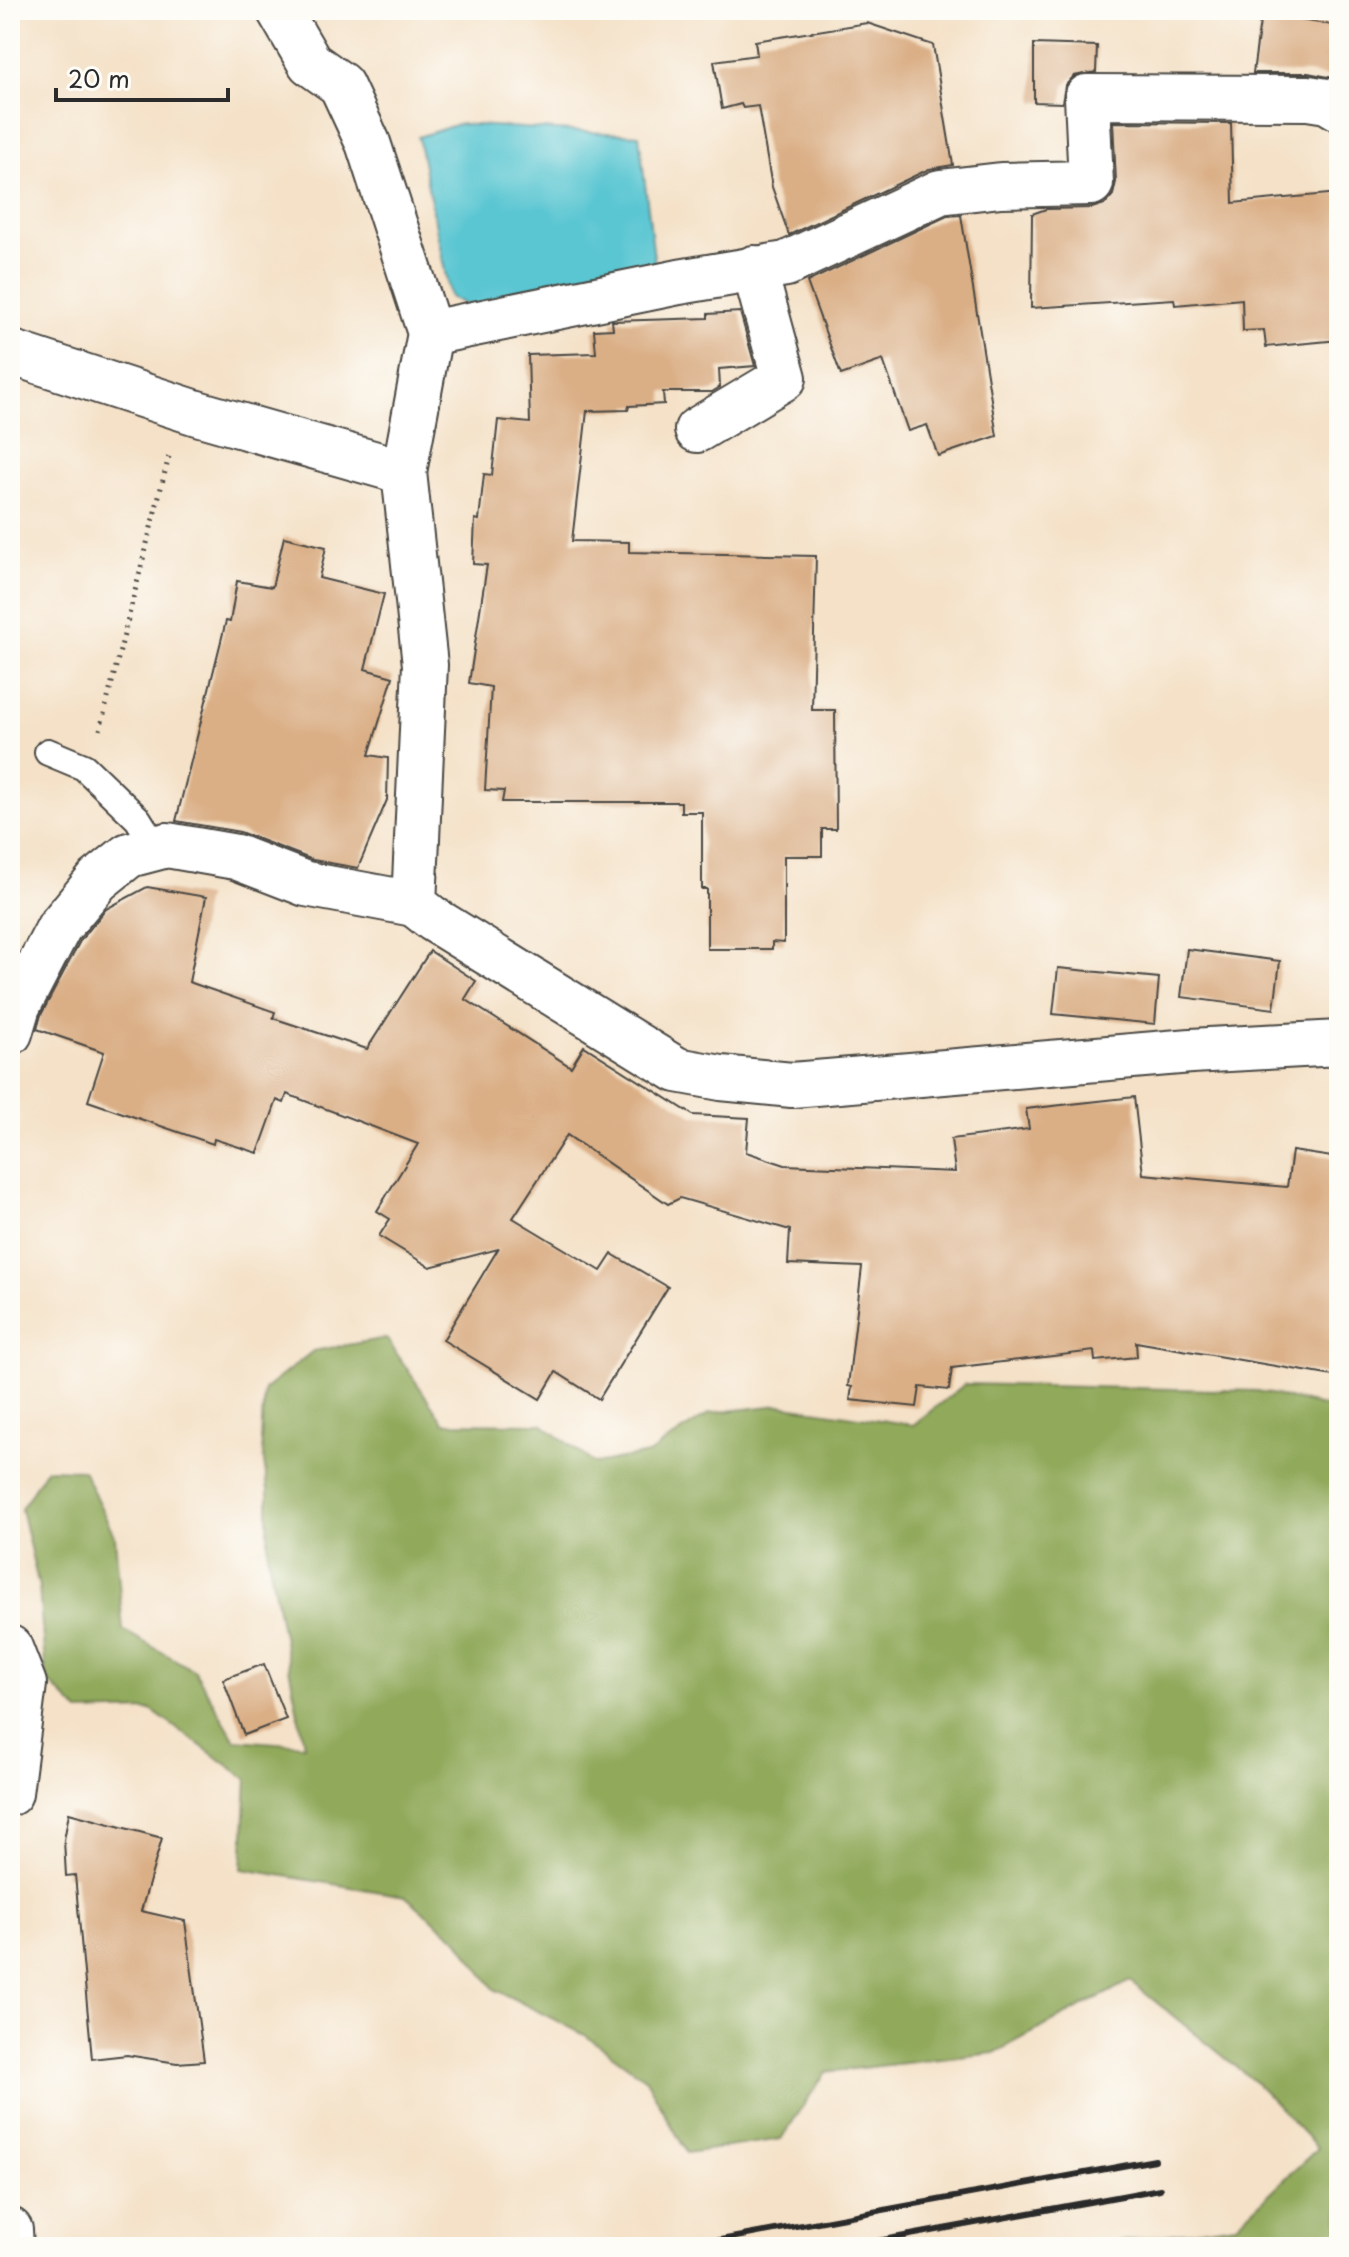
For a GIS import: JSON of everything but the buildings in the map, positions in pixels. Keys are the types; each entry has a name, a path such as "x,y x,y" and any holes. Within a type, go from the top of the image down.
{"street":[{"path":"279,10 310,63 341,85 368,143 430,333 404,472 425,665 414,904"},
{"path":"430,333 618,293 786,264 940,192 1001,185 1091,183 1087,97 1308,98 1327,101 1339,108"},
{"path":"697,430 784,378 754,268"},
{"path":"10,352 181,408 404,472"},
{"path":"10,1033 18,1006 59,927 98,880 129,855 167,845 236,857 306,884 414,904 433,919 677,1070 721,1078 792,1085 1191,1051 1339,1043"},
{"path":"10,1648 24,1684 10,1793"},
{"path":"10,2230 11,2247"}],"lane":[{"path":"48,752 84,767 138,819 156,848"}],"path":[{"path":"84,767 95,750 181,408"}],"green space":[{"path":"386,1338 444,1423 542,1424 595,1464 648,1454 710,1413 780,1405 913,1425 965,1384 1258,1391 1339,1410 1339,2247 1083,2247 1236,2225 1318,2148 1255,2082 1130,1981 994,2053 826,2072 781,2139 687,2153 646,2079 585,2035 494,1989 458,1940 405,1896 242,1869 247,1779 151,1710 79,1712 46,1679 39,1587 21,1509 46,1469 83,1470 115,1537 123,1630 195,1671 235,1740 304,1745 268,1558 268,1490 261,1440 264,1390 313,1351"}],"water":[{"path":"458,124 639,135 655,266 471,307 450,297 418,137"}],"railway":[{"path":"682,2247 1155,2160"},
{"path":"845,2247 1160,2189"}]}
